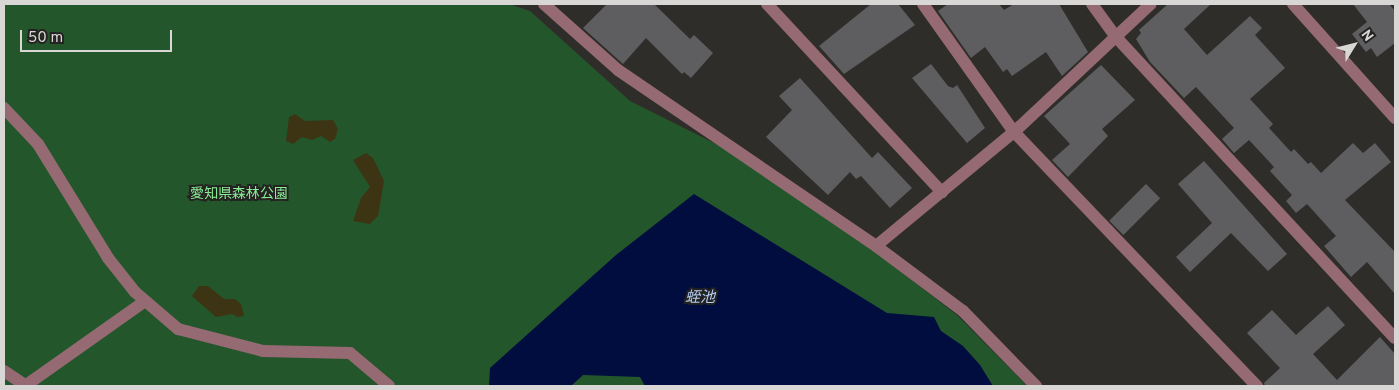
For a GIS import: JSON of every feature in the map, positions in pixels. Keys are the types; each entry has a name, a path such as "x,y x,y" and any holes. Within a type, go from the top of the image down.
{"street":[{"path":"544,4 618,70 876,246 963,311 1036,386"},
{"path":"767,4 942,192"},
{"path":"923,4 1014,132 1257,386"},
{"path":"1092,4 1116,37 1395,338"},
{"path":"876,246 1014,132 1151,4"},
{"path":"1293,4 1395,118"},
{"path":"4,108 38,144 108,258 145,301 178,329 226,344 263,351 350,353 389,386"},
{"path":"4,371 26,386 145,301"}],"green space":[{"name":"愛知県森林公園","path":"4,4 509,4 530,11 630,101 726,149 871,249 957,315 1027,386 4,386"}],"sand":[{"path":"295,114 305,121 333,120 338,129 335,139 330,142 321,136 312,140 302,137 293,144 286,141 289,117"},
{"path":"366,153 373,158 384,181 378,216 370,224 353,221 361,198 370,187 353,160"},
{"path":"199,286 208,286 224,299 235,299 241,304 244,316 237,317 232,314 216,317 192,296"}],"water":[{"name":"蛭池","path":"694,194 887,313 934,317 941,331 963,346 980,365 993,386 645,386 640,377 583,375 571,386 489,386 490,368 616,255"}],"building":[{"path":"607,4 654,4 690,39 694,35 713,53 691,78 684,72 682,74 646,38 623,64 583,28"},
{"path":"871,4 898,4 915,25 844,74 819,46"},
{"path":"948,4 999,4 1004,10 1014,4 1059,4 1088,52 1062,76 1046,52 1012,76 1007,69 1003,72 985,47 971,58 938,11"},
{"path":"1168,4 1211,4 1184,29 1207,55 1250,16 1262,28 1255,35 1285,68 1250,99 1273,124 1269,128 1291,152 1294,149 1308,164 1311,162 1321,173 1353,143 1363,153 1375,143 1391,162 1345,200 1395,252 1395,294 1367,262 1351,277 1324,246 1336,236 1307,204 1296,213 1286,201 1292,195 1270,171 1274,167 1249,140 1234,153 1222,139 1234,128 1196,87 1184,98 1150,62 1136,39 1141,33 1139,30"},
{"path":"1353,4 1389,4 1395,11 1395,43 1377,57 1371,48 1366,52 1352,34 1367,22"},
{"path":"931,64 948,86 953,88 957,85 985,128 967,143 912,78"},
{"path":"1101,65 1135,100 1102,129 1108,136 1068,177 1052,160 1070,144 1044,116"},
{"path":"800,78 872,158 878,152 912,188 890,208 861,176 856,179 850,172 828,195 766,137 792,110 779,96"},
{"path":"1204,161 1287,254 1268,271 1231,233 1190,272 1176,257 1212,223 1178,184"},
{"path":"1146,184 1160,198 1123,235 1109,221"},
{"path":"1328,306 1345,325 1313,354 1337,380 1380,337 1395,354 1395,386 1265,386 1264,383 1280,368 1247,333 1272,310 1296,335"}]}
